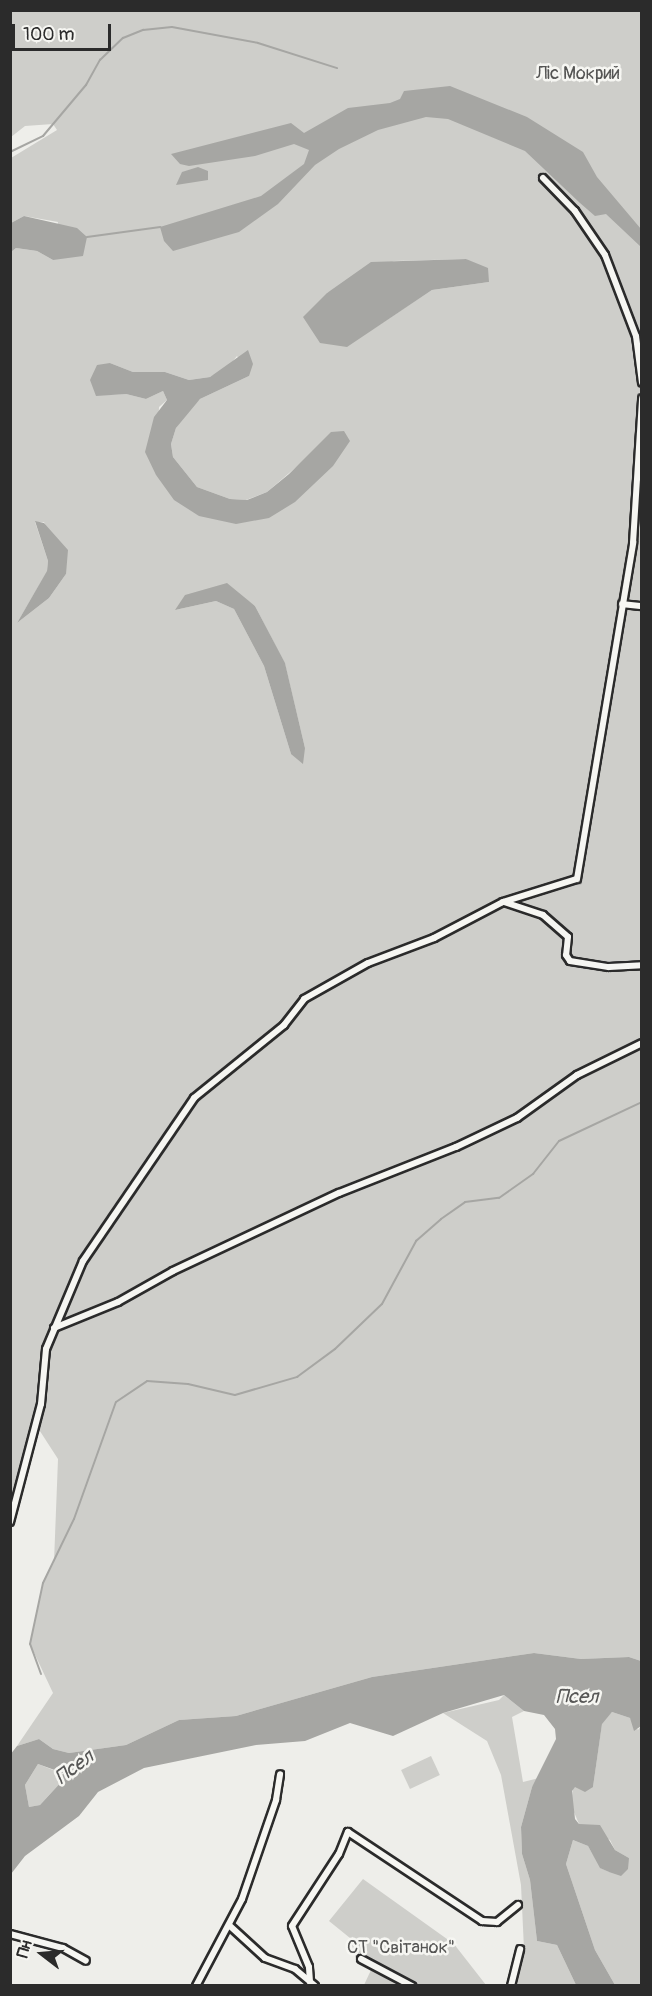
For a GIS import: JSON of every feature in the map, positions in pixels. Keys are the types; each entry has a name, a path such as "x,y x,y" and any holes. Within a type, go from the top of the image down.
{"street":[{"path":"543,178 575,211 605,255 636,336 642,383"},
{"path":"10,1522 40,1404 46,1349 83,1261 194,1098 284,1025 304,999 368,963 434,938 503,902 577,879 633,543 642,398"},
{"path":"622,604 642,606"},
{"path":"503,902 543,915 568,937 566,955 570,961 609,967 642,965"},
{"path":"54,1328 118,1302 173,1271 339,1193 506,1123 577,1075 642,1043"},
{"path":"196,1986 230,1926 276,1800 280,1774"},
{"path":"313,1984 307,1960 292,1926 339,1854 348,1832 482,1921 497,1922 518,1905"},
{"path":"230,1926 265,1959 295,1969 313,1984"},
{"path":"10,1934 63,1948 86,1961"},
{"path":"511,1986 520,1949"},
{"path":"361,1959 412,1986"}],"green space":[{"name":"Ліс Мокрий","path":"11,11 641,11 641,1661 629,1657 581,1659 534,1653 372,1677 236,1716 179,1720 126,1745 69,1753 53,1749 39,1739 17,1746 53,1693 30,1644 43,1583 54,1562 58,1459 36,1425 11,1522 11,252 16,248 37,251 53,260 58,222 24,216 11,223 11,158 57,130 53,124 25,126 11,137","holes":["466,259 489,282 432,290 373,329 327,293 394,261","237,356 249,376 200,399 186,412 176,428 171,444 173,457 197,487 230,499 246,500 267,492 316,450 269,518 156,475 159,407 167,400 163,391 146,399 126,394 96,395 110,363 133,372 165,372 189,380 210,377 227,368","35,522 44,522 66,574 49,598 17,623 47,572 48,561","231,589 255,606 285,664 305,748 291,754 264,666 234,609 216,601 175,610"]},
{"path":"504,1695 524,1711 512,1717 523,1782 539,1778 532,1787 521,1827 522,1854 530,1880 537,1941 557,1945 576,1985 516,1985 524,1949 521,1885 501,1775 487,1741 443,1713 499,1700"},
{"path":"612,1712 630,1718 638,1730 641,1726 641,1985 615,1985 595,1950 566,1864 573,1840 588,1846 601,1868 609,1872 629,1858 615,1850 610,1840 579,1824 571,1805 573,1787 593,1787 602,1723"},
{"path":"431,1756 440,1775 410,1789 401,1770"},
{"path":"38,1764 63,1774 63,1780 40,1805 29,1807 25,1785"},
{"name":"СТ \"Світанок\"","path":"363,1879 454,1944 486,1985 364,1985 371,1970 356,1959 350,1938 329,1921"}],"water":[{"path":"450,86 527,117 583,152 597,177 641,229 641,247 606,214 595,216 525,151 448,119 426,117 378,130 339,149 315,165 278,204 239,232 173,251 164,241 160,227 261,196 304,164 309,150 294,144 255,156 189,166 180,164 171,154 291,123 304,133 348,108 390,103 400,99 404,91"},
{"path":"198,167 208,171 208,180 176,185 182,172"},
{"path":"24,216 77,228 87,237 83,256 53,260 37,251 16,248 11,252 11,223"},
{"path":"466,259 488,268 489,282 432,290 347,347 320,343 303,317 327,293 371,262"},
{"path":"248,350 253,364 249,376 200,399 176,428 171,444 173,457 197,487 230,499 247,500 267,492 289,474 331,432 344,431 350,441 333,466 295,502 269,518 236,524 199,516 174,500 156,475 145,452 154,417 167,400 163,391 146,399 126,394 96,396 90,380 97,365 110,363 133,372 165,372 189,380 210,377"},
{"path":"35,521 44,523 68,550 66,574 49,598 17,623 47,571 48,561"},
{"path":"227,583 255,606 285,663 305,748 303,764 291,754 264,666 234,609 216,601 175,610 185,595"},
{"name":"Псел","path":"534,1653 581,1659 629,1657 641,1661 641,1726 634,1731 630,1718 612,1712 602,1724 593,1787 585,1792 575,1787 572,1791 575,1819 579,1824 600,1825 615,1850 629,1858 628,1869 621,1876 600,1868 588,1846 573,1840 566,1864 595,1950 615,1985 576,1985 557,1945 537,1941 530,1880 522,1854 521,1827 532,1787 556,1739 555,1729 544,1715 524,1711 504,1695 443,1713 393,1736 350,1723 305,1741 256,1745 144,1768 98,1792 79,1816 25,1856 11,1874 10,1755 17,1746 39,1739 53,1749 69,1753 126,1745 179,1720 236,1716 372,1677","holes":["38,1764 63,1773 63,1780 40,1805 29,1807 25,1785"]}],"waterway":[{"path":"10,152 43,136 86,85 100,60 123,38 143,30 172,27 258,43 337,68"},
{"path":"87,237 160,227"},
{"path":"41,1674 30,1644 43,1583 74,1519 116,1402 147,1381 188,1384 235,1395 297,1377 335,1349 382,1304 416,1241 441,1219 465,1202 499,1198 533,1174 559,1141 642,1102"}]}
